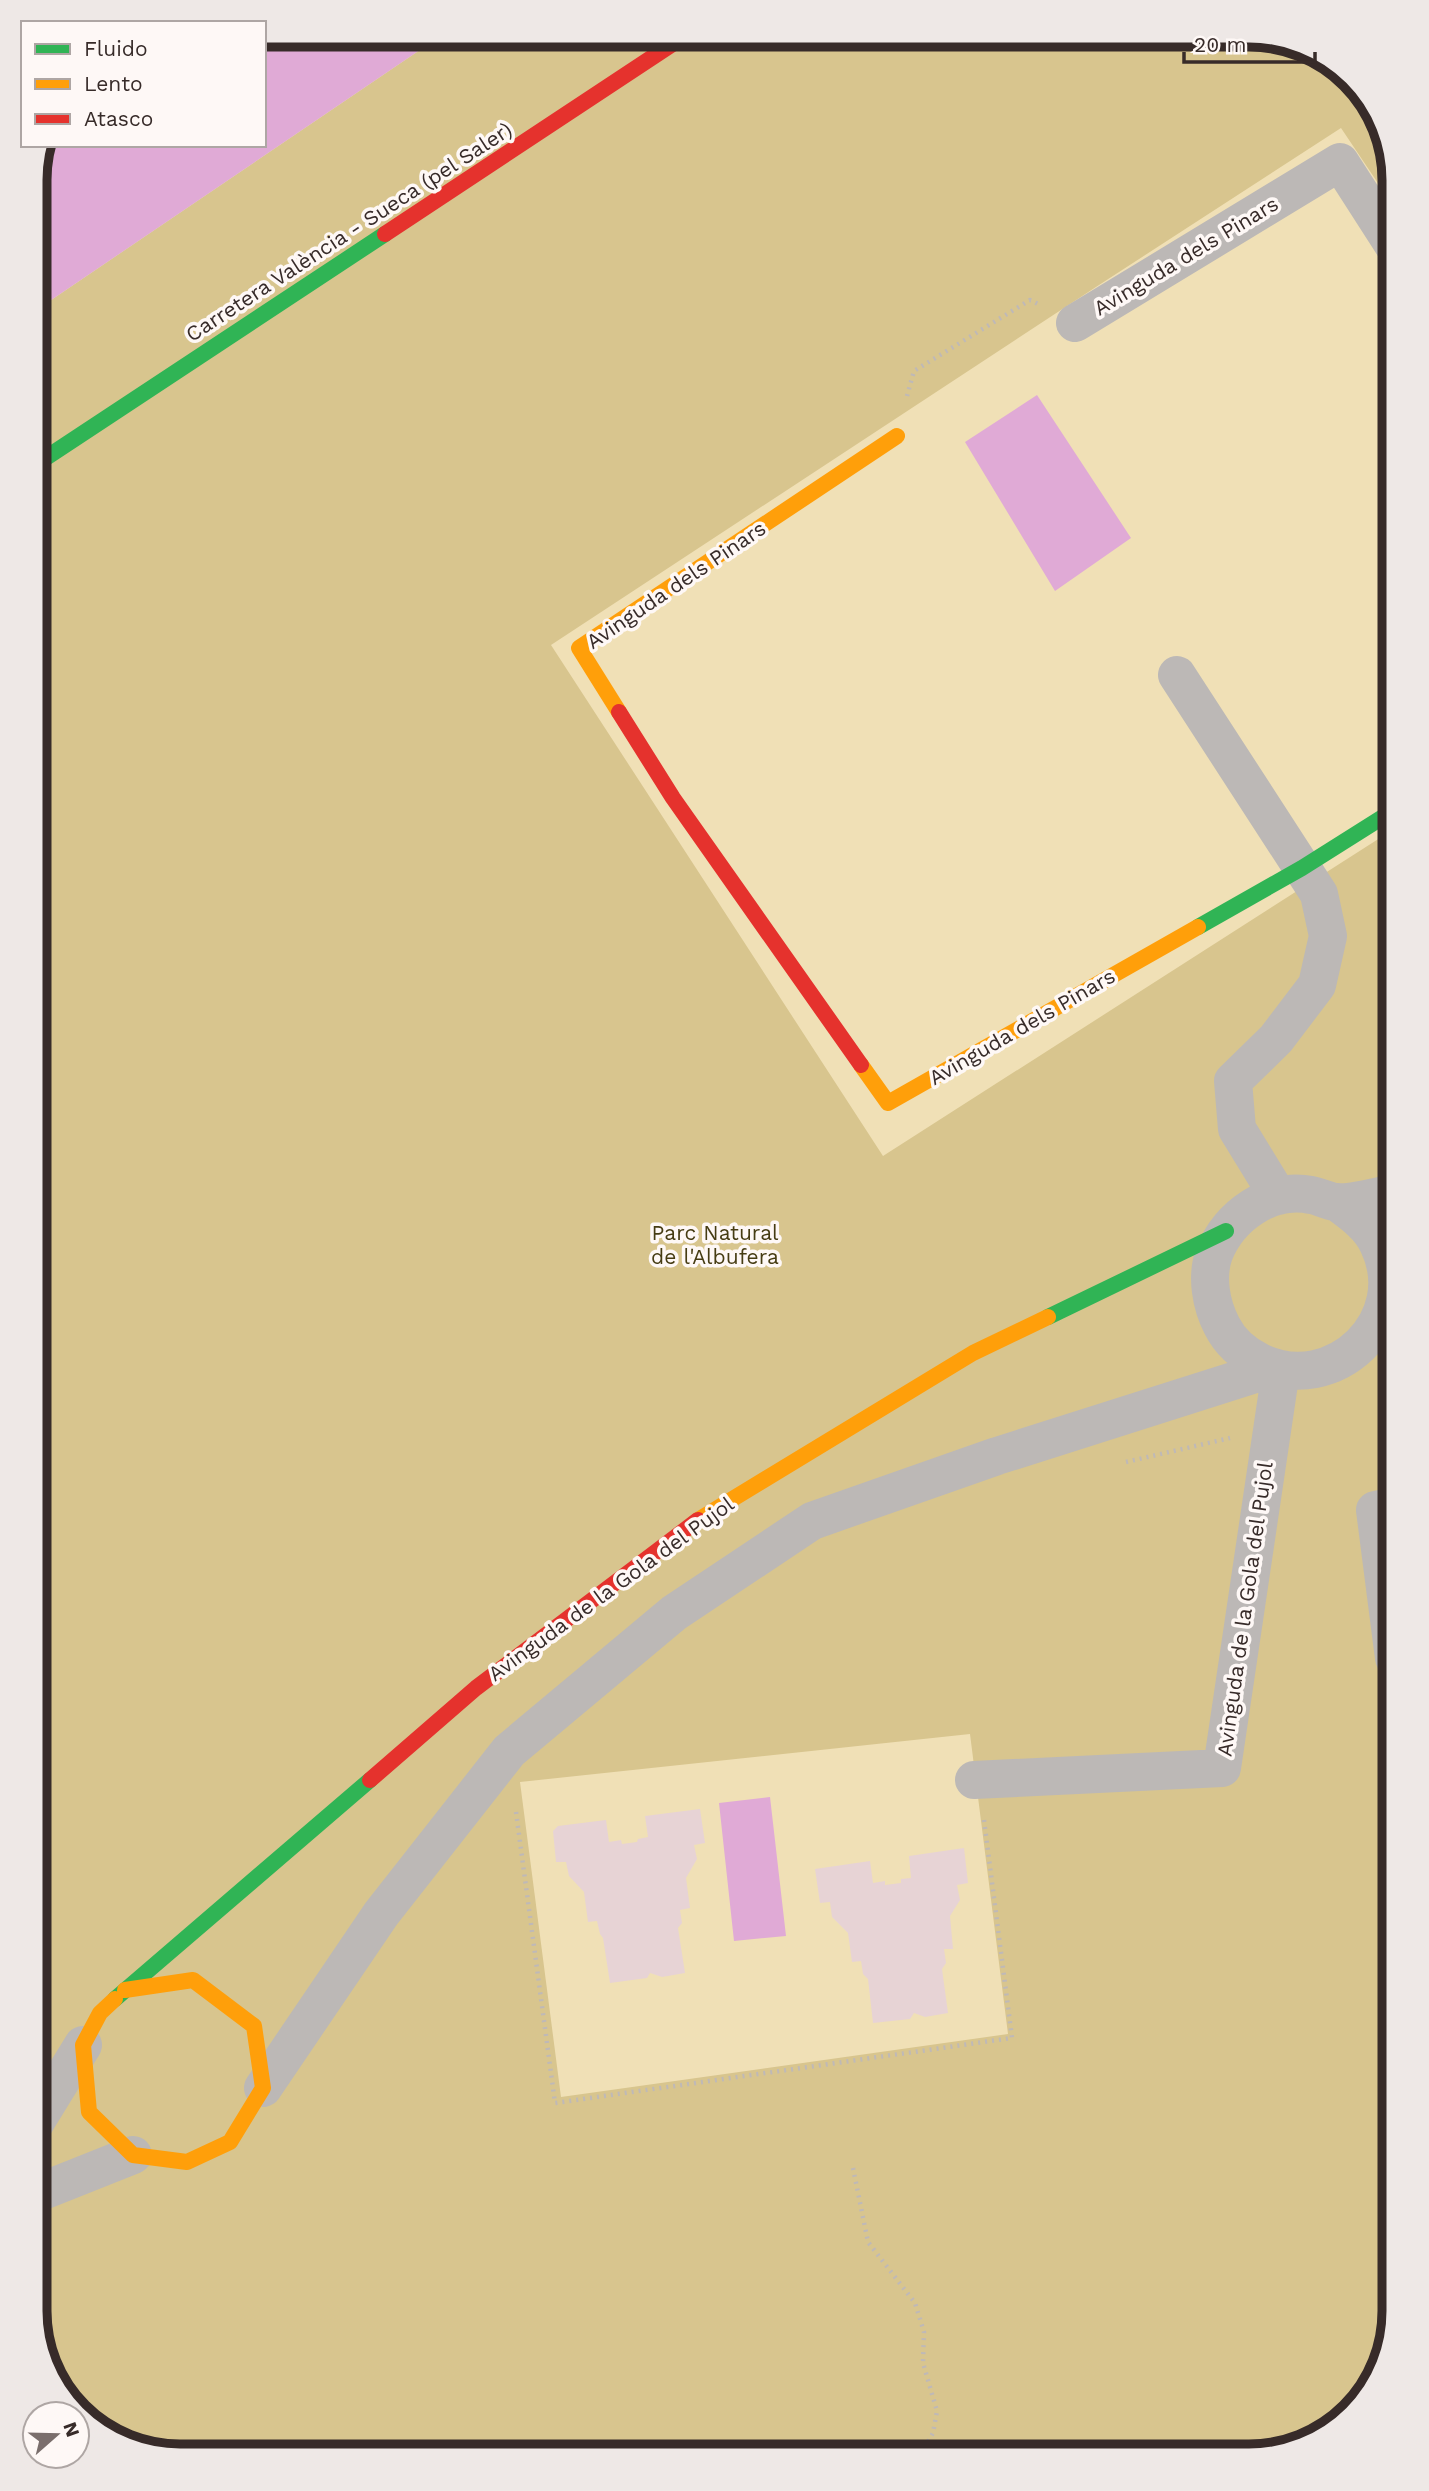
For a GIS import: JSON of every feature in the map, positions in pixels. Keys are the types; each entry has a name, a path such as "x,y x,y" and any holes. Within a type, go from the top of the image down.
{"street":[{"name":"Carretera València - Sueca (pel Saler)","path":"48,456 667,47"},
{"name":"Avinguda dels Pinars","path":"1075,323 1340,162 1382,227"},
{"name":"Avinguda dels Pinars","path":"897,436 579,648 673,798 888,1103 1302,868 1382,818"},
{"path":"1177,675 1319,894 1328,936 1317,985 1276,1039 1233,1081 1237,1129 1278,1196"},
{"path":"1277,1369 1249,1356 1228,1337 1214,1312 1210,1284 1213,1256 1226,1231 1240,1215 1258,1203 1278,1196 1308,1194 1338,1203 1361,1220 1378,1244 1382,1258"},
{"path":"1338,1203 1382,1195"},
{"name":"Avinguda de la Gola del Pujol","path":"125,1990 476,1688 698,1520 973,1353 1226,1231"},
{"path":"47,2189 133,2155 187,2162 230,2142 263,2088 381,1914 509,1751 674,1613 812,1521 997,1456 1277,1369 1308,1371 1334,1364 1357,1350 1382,1329"},
{"name":"Avinguda de la Gola del Pujol","path":"978,1797 1222,1768 1277,1369"},
{"path":"1382,1509 1376,1510 1382,1559"},
{"path":"47,2103 100,2013 125,1990 193,1980 254,2026 263,2088"},
{"path":"83,2045 89,2112 133,2155"}],"path":[{"name":"Avinguda dels Pinars","path":"897,436 914,370 1030,300 1075,323"},
{"path":"1121,1464 1214,1442 1271,1425"},
{"path":"515,1801 555,2103 1012,2038 978,1797"},
{"path":"853,2168 869,2242 915,2303 924,2332 923,2363 937,2411 933,2433 927,2444"}],"green space":[{"name":"Parc Natural de l'Albufera","path":"266,47 1257,48 1291,54 1307,61 1336,80 1359,107 1375,138 1382,181 1382,2310 1375,2353 1368,2369 1349,2398 1336,2411 1307,2430 1266,2443 172,2443 138,2437 122,2430 93,2411 91,2400 80,2398 54,2353 47,2310 48,163 52,147 266,147"},
{"name":"Parc Natural de l'Albufera","path":"424,47 1257,48 1291,54 1307,61 1336,80 1359,107 1375,138 1382,189 1341,128 551,645 883,1156 1382,837 1382,2310 1375,2353 1349,2398 1322,2421 1291,2437 1248,2444 172,2443 138,2437 93,2411 91,2400 80,2398 54,2353 47,2310 48,302","holes":["970,1734 1008,2034 561,2097 520,1782"]}],"shaded area":[{"path":"266,47 424,47 48,302 48,163 52,147 266,147"},
{"path":"1037,395 1131,538 1055,591 965,442"},
{"path":"770,1797 786,1936 734,1941 719,1803"}],"building":[{"path":"700,1809 705,1843 694,1845 697,1859 686,1878 690,1908 680,1910 682,1923 678,1928 685,1973 662,1977 650,1973 647,1978 610,1983 603,1938 597,1921 588,1922 584,1892 569,1876 566,1862 556,1862 553,1831 558,1826 606,1820 609,1842 637,1842 638,1839 648,1837 645,1816"},
{"path":"964,1848 968,1883 957,1885 960,1900 950,1916 953,1949 944,1949 946,1963 942,1969 948,2013 925,2017 914,2013 910,2019 873,2023 868,1979 863,1974 861,1961 852,1962 848,1933 832,1917 830,1902 820,1903 815,1869 870,1861 873,1883 901,1883 901,1879 911,1878 909,1856"}],"traffic: fast":[{"path":"48,457 385,234"},
{"path":"1198,927 1302,868 1382,818"},
{"path":"1048,1317 1226,1231"},
{"path":"115,1999 370,1780"}],"traffic: slow":[{"path":"619,712 579,648 897,436"},
{"path":"861,1065 888,1103 1198,927"},
{"path":"698,1520 973,1353 1048,1317"},
{"path":"115,1999 100,2013 83,2045 89,2112 133,2155 187,2162 230,2142 263,2088 254,2026 193,1980 125,1990"}],"traffic: jam":[{"path":"385,234 667,47"},
{"path":"619,712 673,798 861,1065"},
{"path":"370,1780 476,1688 698,1520"}]}
